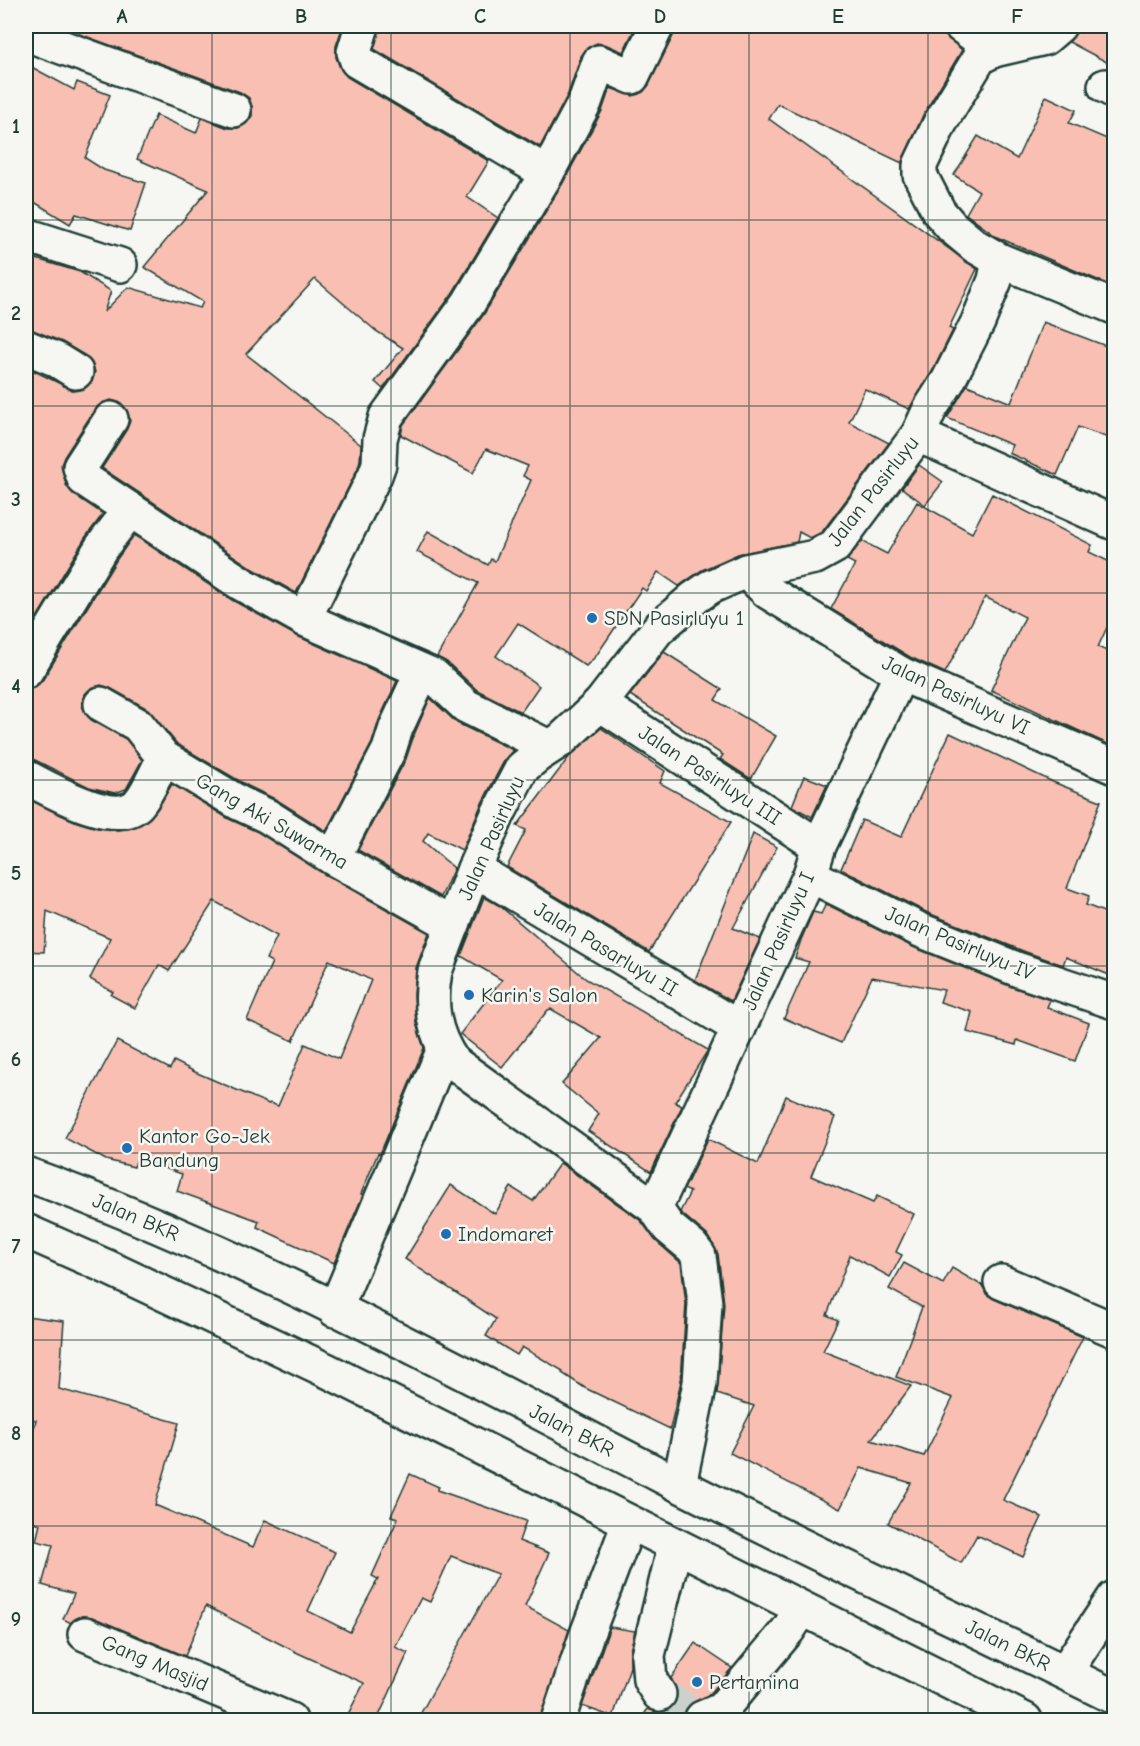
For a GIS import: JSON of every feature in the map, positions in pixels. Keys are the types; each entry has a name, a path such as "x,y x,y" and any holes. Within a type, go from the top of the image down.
{"street":[{"path":"362,26 354,52 357,61 547,173"},
{"path":"304,619 375,475 379,464 380,439 386,417 468,304 547,173 585,102 599,62 630,77 633,76 657,26"},
{"path":"961,26 994,50"},
{"path":"1059,26 1045,38 994,50 980,57 923,156 920,175 939,212 951,227 975,246 999,260 1114,307"},
{"path":"26,34 234,110"},
{"path":"26,235 120,266"},
{"name":"Jalan Pasirluyu","path":"679,1485 700,1383 705,1303 699,1256 668,1227 655,1208 453,1062 438,1037 434,1017 435,971 474,868 522,768 561,740 600,704 665,622 710,587 746,571 815,557 835,546 918,435 978,322 995,280 999,260"},
{"path":"26,347 55,359 76,372"},
{"path":"111,419 80,467 84,478 242,584 304,619 434,676 466,706 549,747"},
{"path":"918,435 1114,523"},
{"path":"26,671 101,549 130,510"},
{"name":"Jalan Pasirluyu VI","path":"746,571 768,592 901,674 1114,767"},
{"path":"333,858 389,750 396,728 422,672"},
{"name":"Jalan Pasirluyu I","path":"655,1208 901,674"},
{"name":"Gang Aki Suwarma","path":"101,704 138,725 164,758 239,803 267,816 333,858 453,925"},
{"name":"Jalan Pasirluyu III","path":"600,704 815,860"},
{"path":"26,777 86,805 117,813 128,811 139,803 164,758"},
{"name":"Jalan Pasirluyu IV","path":"815,860 920,930 1019,970 1114,1002"},
{"name":"Jalan Pasarluyu II","path":"474,868 738,1028"},
{"path":"335,1310 444,1049"},
{"name":"Jalan BKR","path":"26,1174 95,1198 215,1250 679,1485 1114,1697"},
{"path":"26,1231 328,1371 1025,1720"},
{"path":"1001,1282 1114,1330"},
{"path":"558,1720 587,1634 629,1523"},
{"path":"659,1694 650,1680 648,1655 675,1546"},
{"path":"1065,1672 1114,1598"},
{"path":"702,1718 721,1710 802,1610"},
{"name":"Gang Masjid","path":"86,1634 290,1720"}],"building":[{"path":"57,26 343,26 336,46 336,57 347,77 489,161 467,197 498,218 452,294 383,389 375,382 403,348 376,331 315,279 246,354 361,445 358,468 296,593 252,568 102,468 130,421 127,410 121,403 111,400 95,409 61,465 66,485 73,494 103,514 85,538 26,636 26,367 75,391 84,389 92,382 95,372 86,356 62,342 26,329 26,256 80,272 111,291 104,312 128,287 200,308 203,302 144,267 208,190 137,159 156,115 196,133 202,118 228,128 238,128 246,124 252,116 249,98 240,92"},
{"path":"380,26 636,26 623,52 597,43 587,48 581,56 568,94 540,147 374,49"},
{"path":"676,26 943,26 944,34 962,50 923,115 902,163 778,104 769,119 977,269 949,328 953,330 932,372 909,409 865,389 849,422 889,443 822,532 810,538 799,532 797,542 738,554 702,570 679,586 658,572 646,591 642,588 596,656 586,666 518,623 496,656 539,686 521,712 477,690 447,662 437,657 478,583 417,552 428,531 488,565 491,559 495,561 531,480 523,476 528,466 486,449 473,473 401,435 403,425 484,314 563,183 602,111 610,88 633,96 643,92 649,85"},
{"path":"1077,26 1114,26 1114,66 1069,42 1076,33"},
{"path":"26,64 74,90 77,82 110,95 85,158 104,170 146,183 130,231 76,214 70,224 26,197"},
{"path":"1046,96 1076,110 1069,123 1114,142 1114,287 997,237 966,214 979,191 954,175 978,136 1017,159"},
{"path":"1043,322 1114,349 1114,440 1078,427 1057,475 1009,453 1012,445 947,418 967,385 1011,403"},
{"path":"919,465 943,482 925,505 902,488"},
{"path":"992,494 1092,545 1089,552 1114,564 1114,612 1098,647 1114,654 1114,747 991,690 1025,617 985,597 945,673 910,657 831,609 855,564 847,560 862,541 887,554 917,502 972,533"},
{"path":"134,535 232,600 295,635 397,681 379,720 372,743 326,831 277,800 248,786 177,744 148,709 101,685 91,688 84,695 82,705 91,720 126,739 142,760 126,789 115,793 89,787 35,760 26,758 26,690 34,688 42,681"},
{"path":"664,652 722,689 715,700 776,736 751,779 720,759 723,755 630,695"},
{"path":"430,698 457,723 513,750 505,759 481,805 462,850 428,833 423,841 454,868 441,897 358,850 406,759"},
{"path":"601,728 665,771 660,783 731,822 649,952 507,867 526,830 517,826 569,757"},
{"path":"950,733 1053,782 1101,801 1067,888 1089,896 1086,905 1114,916 1114,977 1066,957 1063,965 1026,952 928,913 841,869 862,820 901,837"},
{"path":"804,776 827,785 812,817 792,806"},
{"path":"172,784 429,933 416,968 414,994 416,1023 424,1048 380,1154 378,1153 334,1263 257,1227 259,1221 177,1191 182,1174 137,1159 134,1167 106,1160 65,1138 117,1041 170,1069 174,1061 278,1106 305,1044 339,1059 371,980 329,960 293,1041 247,1020 272,962 266,959 277,936 214,901 169,971 159,965 135,1008 111,995 113,992 90,979 110,938 47,911 44,952 26,951 26,798 77,822 97,828 118,830 132,828 150,818"},
{"path":"753,834 777,847 733,928 760,939 731,1001 695,980"},
{"path":"484,897 500,906 586,979 708,1050 675,1102 682,1106 651,1172 588,1131 599,1114 562,1084 601,1038 551,1009 502,1067 460,1034 502,980 461,956"},
{"path":"826,904 913,947 1050,1000 1047,1007 1089,1023 1075,1061 1017,1040 1016,1045 967,1032 972,1012 940,1002 944,990 872,977 841,1043 784,1018 809,962 795,958 801,940 813,912 821,914"},
{"path":"786,1096 835,1117 811,1176 873,1203 877,1196 914,1214 896,1252 902,1255 890,1277 850,1255 827,1315 838,1320 823,1351 911,1386 871,1440 924,1456 953,1398 896,1377 922,1307 889,1289 904,1263 943,1284 952,1268 983,1286 986,1294 994,1299 1083,1337 1003,1500 1042,1517 1023,1557 977,1535 961,1563 888,1523 911,1483 861,1468 840,1509 730,1453 754,1406 717,1394 724,1304 718,1254 707,1235 680,1212 690,1192 684,1189 708,1139 758,1164"},
{"path":"560,1163 641,1221 656,1241 681,1263 686,1304 681,1381 670,1429 585,1388 562,1373 563,1371 522,1347 517,1355 486,1336 496,1319 405,1259 451,1185 495,1214 511,1187 533,1201"},
{"path":"26,1316 64,1321 59,1389 179,1423 155,1505 253,1547 265,1520 335,1552 308,1611 350,1632 378,1579 372,1576 398,1518 391,1516 410,1474 439,1487 437,1490 526,1521 519,1541 549,1553 525,1606 569,1630 540,1720 417,1720 498,1574 451,1556 430,1602 421,1598 395,1647 408,1653 377,1720 345,1720 364,1683 298,1653 206,1606 185,1656 92,1617 82,1616 71,1623 63,1619 74,1594 42,1585 53,1545 36,1541 40,1524 26,1519 26,1456 36,1420 26,1419 28,1365 26,1364"},
{"path":"610,1627 635,1631 630,1651 630,1667 613,1717 582,1706"},
{"name":"Pertamina","path":"695,1643 732,1668 710,1694 687,1706 684,1720 640,1720 648,1709 660,1713 669,1710 675,1703 678,1693 671,1678"}],"tunnel":[{"path":"659,1694 702,1718"}],"place":[{"name":"SDN Pasirluyu 1","path":"592,618"},
{"name":"Karin's Salon","path":"469,995"},
{"name":"Kantor Go-Jek Bandung","path":"127,1148"},
{"name":"Indomaret","path":"446,1234"},
{"name":"Pertamina","path":"697,1682"}]}
